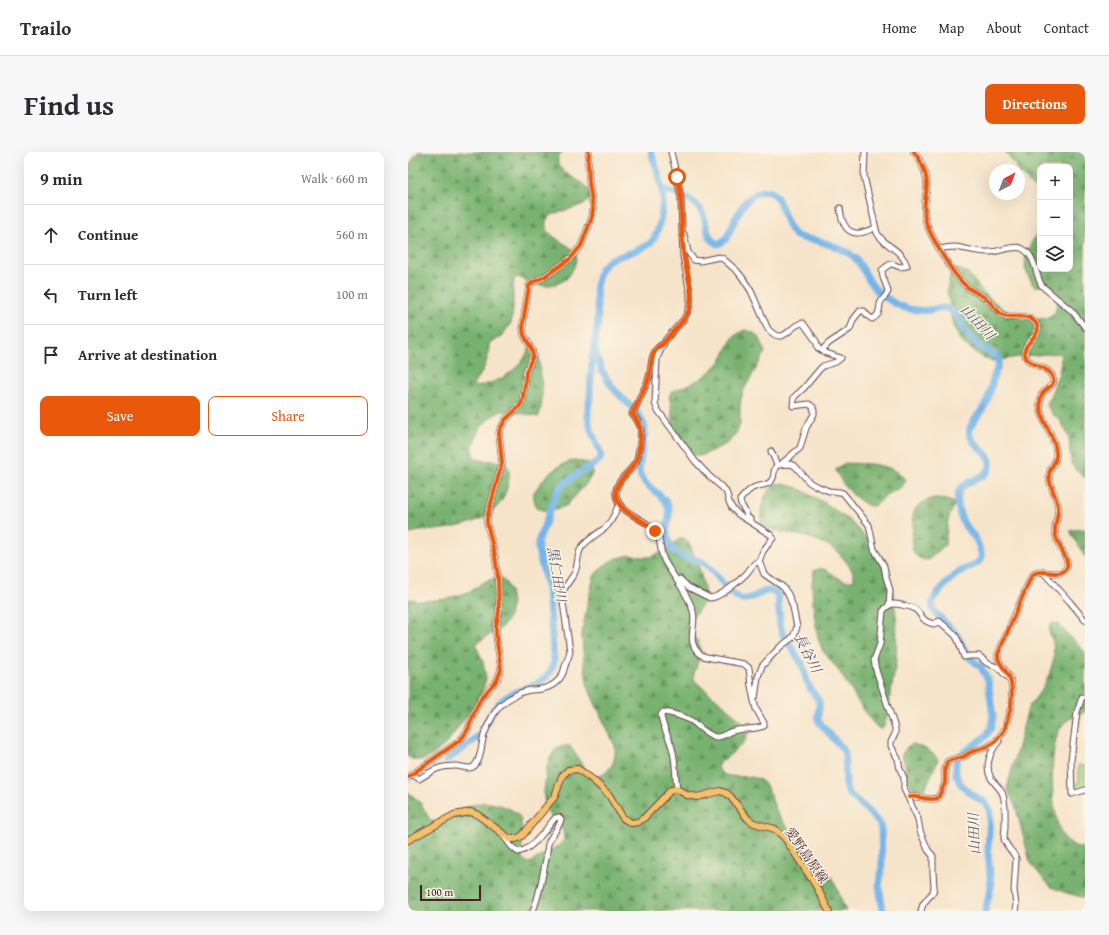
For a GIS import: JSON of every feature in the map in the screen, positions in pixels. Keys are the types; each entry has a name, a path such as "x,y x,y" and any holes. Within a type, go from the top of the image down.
{"main road":[{"path":"408,840 454,815 471,812 478,815 510,839 516,840 522,836 555,796 562,776 568,770 578,769 593,780 609,795 623,818 631,823 638,822 644,818 671,790 677,789"},
{"name":"愛野島原線","path":"677,789 687,795 697,797 720,791 726,793 748,819 754,823 775,829 785,838 815,884 829,911"}],"street":[{"path":"588,152 589,182 593,201 592,217 581,246 574,256 529,286 522,322 524,334 532,350 533,356 526,372 522,402 502,424 499,433 502,463 487,518 487,523 495,556 498,577 499,612 496,635 501,670 497,680 481,698 463,737 413,776 419,779 439,767 444,766 474,767 482,751 483,738 497,709 518,694 531,690 536,691 552,686 563,674 570,652 562,596 563,591 576,570 581,548 590,538 606,527 612,519 619,504"},
{"path":"671,152 680,190 684,256 690,294 690,304 684,319 666,338 657,358 655,403 657,409 695,461 725,490 732,508 739,515 768,533"},
{"path":"822,350 828,343 847,331 860,311 864,311 872,318 875,317 880,311 880,304 888,292 883,280 882,270 890,264 900,267 907,266 902,255 879,237 875,228 864,176 865,152"},
{"path":"914,152 923,167 927,183 925,220 928,229 939,249 960,279 970,289 982,295 999,313 1006,316 1023,316 1030,318 1035,323 1038,328 1038,332 1029,342 1025,350 1025,354 1027,359 1048,372 1054,380 1053,384 1040,396 1039,402 1044,421 1053,440 1056,456 1050,469 1049,476 1058,504 1055,531 1056,540 1068,562 1065,569 1061,572 1036,573 1030,579 998,654 1000,663 1011,683 1012,700 1004,731 991,755 988,764 990,776 1003,794 1004,838 1016,859 1014,890 1016,905 1015,911"},
{"path":"840,208 843,223 851,232 861,233 875,228"},
{"path":"682,232 685,237 688,252 694,260 700,261 719,257 740,274 751,291 768,329 775,335 779,336 788,333 799,323 803,323 816,341 818,348 826,353 840,358 836,362 823,366 818,370 804,388 794,397 793,406 809,404 813,407 814,414 806,428 800,448 774,469 774,479 772,482 755,487 740,500 747,517"},
{"path":"939,249 953,247 989,253 1014,247 1023,248 1030,256 1039,282 1042,286 1072,311 1085,327"},
{"path":"663,344 654,352 649,377 632,414 638,421 642,435 637,460 616,487 616,498 619,504 632,515 652,527 655,531 659,539 661,555 682,586 693,611 694,619 692,638 693,645 697,651 703,656 744,664 749,668 750,686 756,709 764,723 764,726 758,728 735,730 721,737 715,737 705,732 690,720 672,713 663,712 661,715 661,723 668,737 675,759 677,789"},
{"path":"770,451 779,465"},
{"path":"779,465 790,464 795,466 809,482 830,492 842,493 869,526 874,549 884,566 890,590 889,605"},
{"path":"732,508 766,530 772,537 763,551 759,561 764,574 783,587 786,591 793,607 797,627 794,634 762,666 758,677 756,697 754,701"},
{"path":"672,573 688,587 712,598 728,589 746,574 754,563 759,561"},
{"path":"1044,572 1085,620"},
{"path":"921,911 923,904 933,892 933,856 928,850 920,831 918,819 904,789 904,778 898,759 891,746 895,728 874,660 880,644 883,611 889,605 898,604 912,607 924,621 934,624 939,621 958,640 964,657 979,656 987,663 999,668 1004,675 1008,676"},
{"path":"1082,697 1077,712 1071,760 1072,794 1085,790"},
{"path":"909,797 919,796 931,800 938,798 945,783 946,764 949,761 958,759 970,752 987,747 1001,736"},
{"path":"499,830 511,846 518,852 521,852 526,850 532,844 555,818 559,816 561,819 549,842 538,897 533,911"}],"green space":[{"path":"418,152 562,152 558,157 558,164 564,172 591,191 592,199 584,204 553,214 547,219 547,230 575,252 576,259 571,273 567,278 559,283 546,286 538,285 518,277 514,279 511,323 502,336 489,344 488,356 482,372 473,385 476,387 503,378 519,365 530,347 535,347 538,353 542,387 541,405 538,417 502,411 492,416 479,429 472,449 474,458 502,462 506,464 509,469 509,476 503,499 488,515 468,524 457,527 418,531 408,535 408,168"},
{"path":"1006,152 1085,152 1085,478 1071,464 1069,438 1059,419 1052,414 1047,405 1061,364 1059,353 994,361 985,359 961,342 953,326 947,290 950,276 954,270 958,269 968,273 984,293 1003,309 1021,319 1035,320 1049,317 1055,312 1059,298 1058,293 1051,287 1043,284 1036,287 1033,285 1025,269 1026,253 1037,233 1037,272 1073,272 1073,164 1037,164 1037,191 1025,178 1025,164 1014,164"},
{"path":"745,330 757,335 763,344 765,353 743,391 740,404 740,424 737,432 728,443 701,456 693,455 675,432 669,397 671,392 697,381 709,372 721,360 734,337"},
{"path":"575,460 588,463 592,468 593,473 587,483 566,506 553,510 542,510 536,507 533,494 541,482 555,468"},
{"path":"845,463 874,464 888,468 901,475 905,479 905,482 902,486 885,496 876,504 870,506 856,497 842,482 836,471 837,468"},
{"path":"777,483 796,487 827,504 851,522 870,542 883,559 892,588 897,622 896,662 886,721 884,727 881,729 877,727 867,716 841,674 823,651 818,639 813,606 812,583 814,571 824,569 838,578 849,581 854,580 853,573 839,554 820,541 761,528 761,509 765,497"},
{"path":"930,499 940,499 955,503 948,520 945,545 928,560 921,559 917,556 912,548 912,542 914,512 919,505"},
{"path":"1085,529 1085,557 1071,533 1071,530"},
{"path":"681,538 685,538 689,542 700,570 706,598 688,623 687,628 698,641 700,647 700,657 694,673 695,681 748,727 749,732 745,741 718,764 720,771 730,776 752,777 759,779 764,783 783,822 817,857 829,872 836,885 846,911 408,911 408,792 420,802 429,818 437,825 461,810 477,804 495,804 512,810 520,818 522,833 522,859 529,863 558,846 564,840 563,830 548,812 544,798 546,771 553,753 563,746 570,746 587,771 593,776 599,776 606,773 613,763 615,755 615,746 588,688 584,664 582,635 594,576 603,566 614,559 630,555 649,557 660,553"},
{"path":"495,578 502,579 506,583 510,591 512,602 509,616 505,624 495,633 477,643 476,646 483,661 486,679 481,696 447,743 433,755 423,760 415,760 408,757 408,599 421,601 446,599 471,591 484,582"},
{"path":"1053,623 1058,624 1085,652 1085,712 1065,722 1058,733 1054,747 1052,781 1053,798 1059,828 1064,838 1068,842 1085,849 1085,898 1051,887 1030,862 1016,808 1007,788 1028,708 1042,689 1049,675 1054,658 1053,641 1049,632 1050,625"},
{"path":"913,744 924,748 938,760 926,787 923,790 911,787 907,778 902,754 908,746"},
{"path":"1078,765 1085,766 1085,789 1074,792 1073,784 1079,782"}],"waterway":[{"name":"黒仁田川","path":"447,760 470,744 481,733 493,710 500,702 512,694 542,680 548,676 552,669 554,660 548,590 538,550 538,542 560,487 576,475 595,464 600,459 601,454 591,430 588,418 592,358 598,322 596,286 601,268 611,259 631,253 649,244 656,234 661,218 663,194 660,179 651,152"},
{"name":"山田川","path":"663,189 683,196 697,205 702,213 710,238 718,244 726,239 741,209 747,201 759,192 767,191 772,193 780,203 791,231 795,235 802,238 815,240 847,252 859,262 875,289 898,305 919,311 941,308 949,309 956,315 968,335 973,340 981,347 999,358 987,402 970,428 972,440 989,458 989,469 982,476 963,486 958,495 960,516 965,526 975,537 979,545 981,558 975,565 961,571 949,581 934,598 933,604 934,611 957,635 969,657 981,667 988,680 993,717 991,728 986,736 959,756 956,764 956,775 961,784 969,792 984,802 989,809 988,851 991,887 985,911"},
{"name":"長谷川","path":"595,349 604,375 613,388 636,411 643,422 645,429 639,469 640,475 647,485 661,496 668,506 669,514 667,533 673,550 679,555 704,563 732,593 741,599 751,598 769,591 778,595 782,633 802,664 810,688 819,701 819,722 845,753 846,788 849,794 879,823 881,829 882,869 879,885 883,911"},
{"name":"黒仁田川","path":"419,775 447,760"},
{"name":"黒仁田川","path":"408,782 414,778"}],"cycle path":[{"path":"408,777 463,737 481,698 497,680 501,670 496,635 499,612 498,577 495,556 487,523 487,518 502,463 499,433 506,419 519,407 522,402 526,372 533,356 523,329 529,286 570,259 581,246 592,217 593,209 588,162 589,152"},
{"path":"909,797 931,799 938,798 945,783 945,769 947,762 987,747 994,743 1004,731 1011,707 1012,690 1009,676 1000,663 998,654 1032,576 1035,573 1040,572 1057,573 1065,571 1067,567 1066,559 1055,535 1058,506 1049,477 1050,471 1056,459 1056,449 1052,436 1042,417 1040,406 1042,395 1052,385 1053,379 1049,372 1030,362 1025,353 1025,349 1035,336 1038,327 1035,322 1028,317 1007,316 1001,314 988,300 965,285 953,270 939,249 926,222 924,210 927,181 923,167 914,152"}],"route":[{"path":"655,531 652,527 632,515 619,504 616,498 616,487 637,460 642,435 638,421 632,414 649,377 654,352 663,344 666,338 684,319 690,304 690,294 684,256 681,198 677,177"}]}
